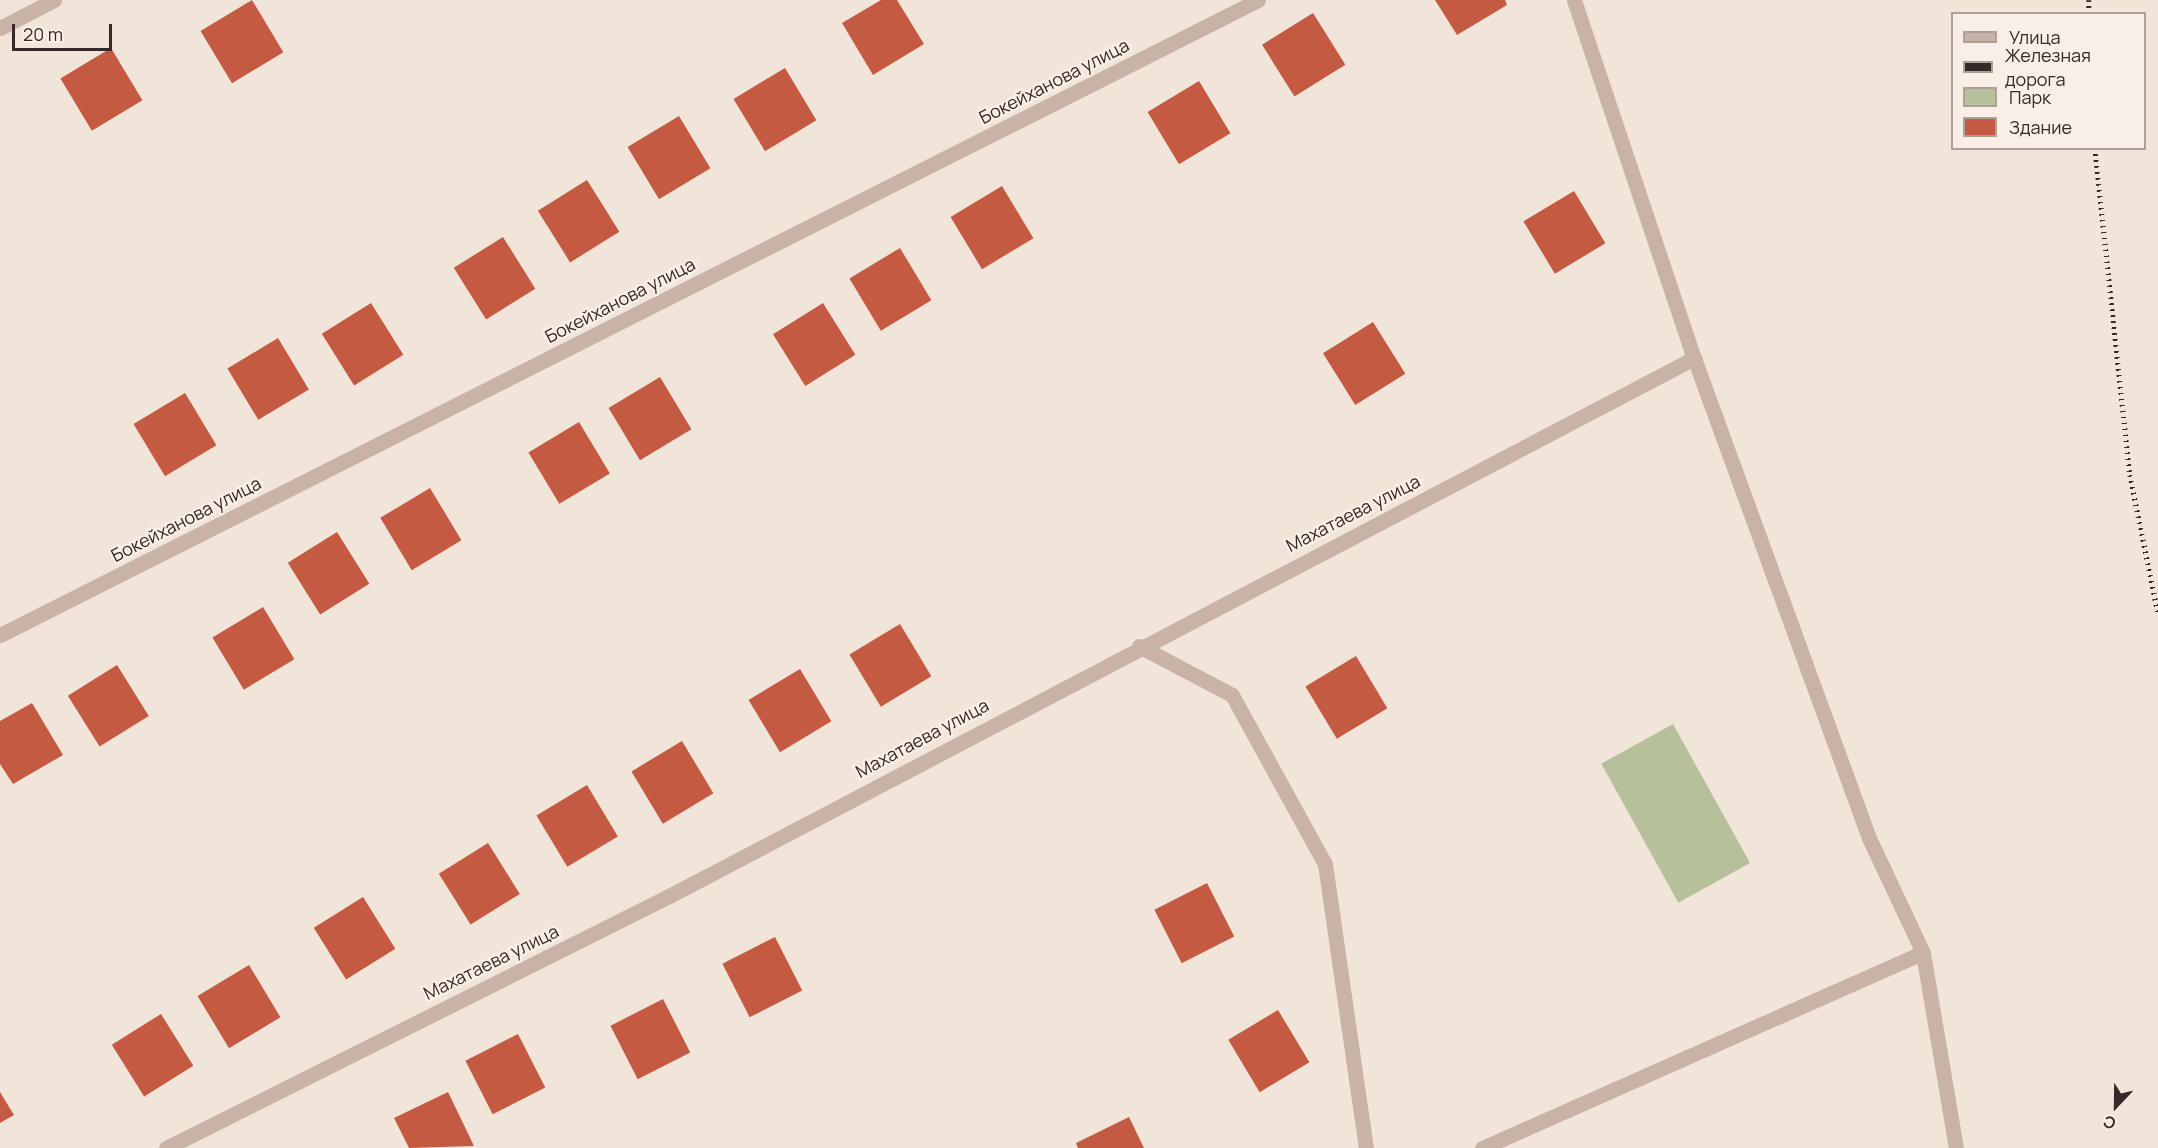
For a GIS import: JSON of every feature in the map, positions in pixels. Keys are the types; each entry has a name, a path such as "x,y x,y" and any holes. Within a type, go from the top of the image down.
{"street":[{"path":"0,28 54,0"},
{"name":"Бокейханова улица","path":"0,635 1258,0"},
{"path":"1574,0 1694,358 1869,838 1923,953 1956,1148"},
{"name":"Махатаева улица","path":"166,1148 669,896 1139,646 1694,358"},
{"path":"1139,646 1232,695 1325,864 1366,1148"},
{"path":"1482,1148 1923,953"}],"green space":[{"path":"1673,724 1750,863 1678,903 1601,764"}],"building":[{"path":"252,0 283,52 232,83 201,31"},
{"path":"881,0 897,0 924,44 873,75 842,23"},
{"path":"1435,0 1505,0 1507,5 1457,35"},
{"path":"1313,13 1345,65 1294,97 1262,45"},
{"path":"111,48 142,100 92,131 60,78"},
{"path":"785,68 816,120 765,151 734,99"},
{"path":"1199,81 1230,133 1179,164 1148,112"},
{"path":"679,116 710,168 659,199 628,147"},
{"path":"587,180 619,232 570,262 538,211"},
{"path":"1002,186 1033,238 982,269 951,217"},
{"path":"1574,191 1605,243 1555,274 1523,221"},
{"path":"503,237 535,289 486,319 454,268"},
{"path":"900,248 931,300 881,331 849,278"},
{"path":"371,303 403,355 354,385 322,334"},
{"path":"823,303 855,355 805,386 773,334"},
{"path":"1373,322 1405,374 1355,405 1323,353"},
{"path":"278,338 309,389 258,420 227,368"},
{"path":"660,377 691,429 640,460 609,408"},
{"path":"185,393 216,445 165,476 134,424"},
{"path":"579,422 610,473 559,504 528,452"},
{"path":"430,488 461,540 412,570 380,518"},
{"path":"337,532 369,584 320,614 288,563"},
{"path":"263,607 294,659 244,690 212,637"},
{"path":"900,624 931,676 881,707 849,654"},
{"path":"1356,656 1387,708 1337,739 1305,686"},
{"path":"117,665 149,716 100,747 68,696"},
{"path":"800,669 831,721 780,752 749,700"},
{"path":"32,703 63,755 13,784 0,764 0,721"},
{"path":"682,741 713,793 663,824 631,771"},
{"path":"587,785 618,836 567,867 536,815"},
{"path":"488,843 520,894 471,925 439,874"},
{"path":"1207,883 1234,936 1182,963 1154,910"},
{"path":"363,897 395,949 346,979 314,928"},
{"path":"775,937 802,990 750,1017 722,964"},
{"path":"249,965 280,1017 229,1048 198,996"},
{"path":"663,999 690,1052 638,1079 610,1026"},
{"path":"1278,1010 1309,1062 1260,1092 1228,1040"},
{"path":"161,1014 193,1066 144,1096 112,1045"},
{"path":"518,1034 545,1087 493,1114 465,1061"},
{"path":"0,1092 14,1115 0,1123"},
{"path":"448,1092 474,1146 409,1148 394,1118"},
{"path":"1129,1117 1144,1148 1078,1148 1076,1143"}],"railway":[{"path":"2089,0 2089,12"},
{"path":"2095,150 2130,475 2158,613"}]}
